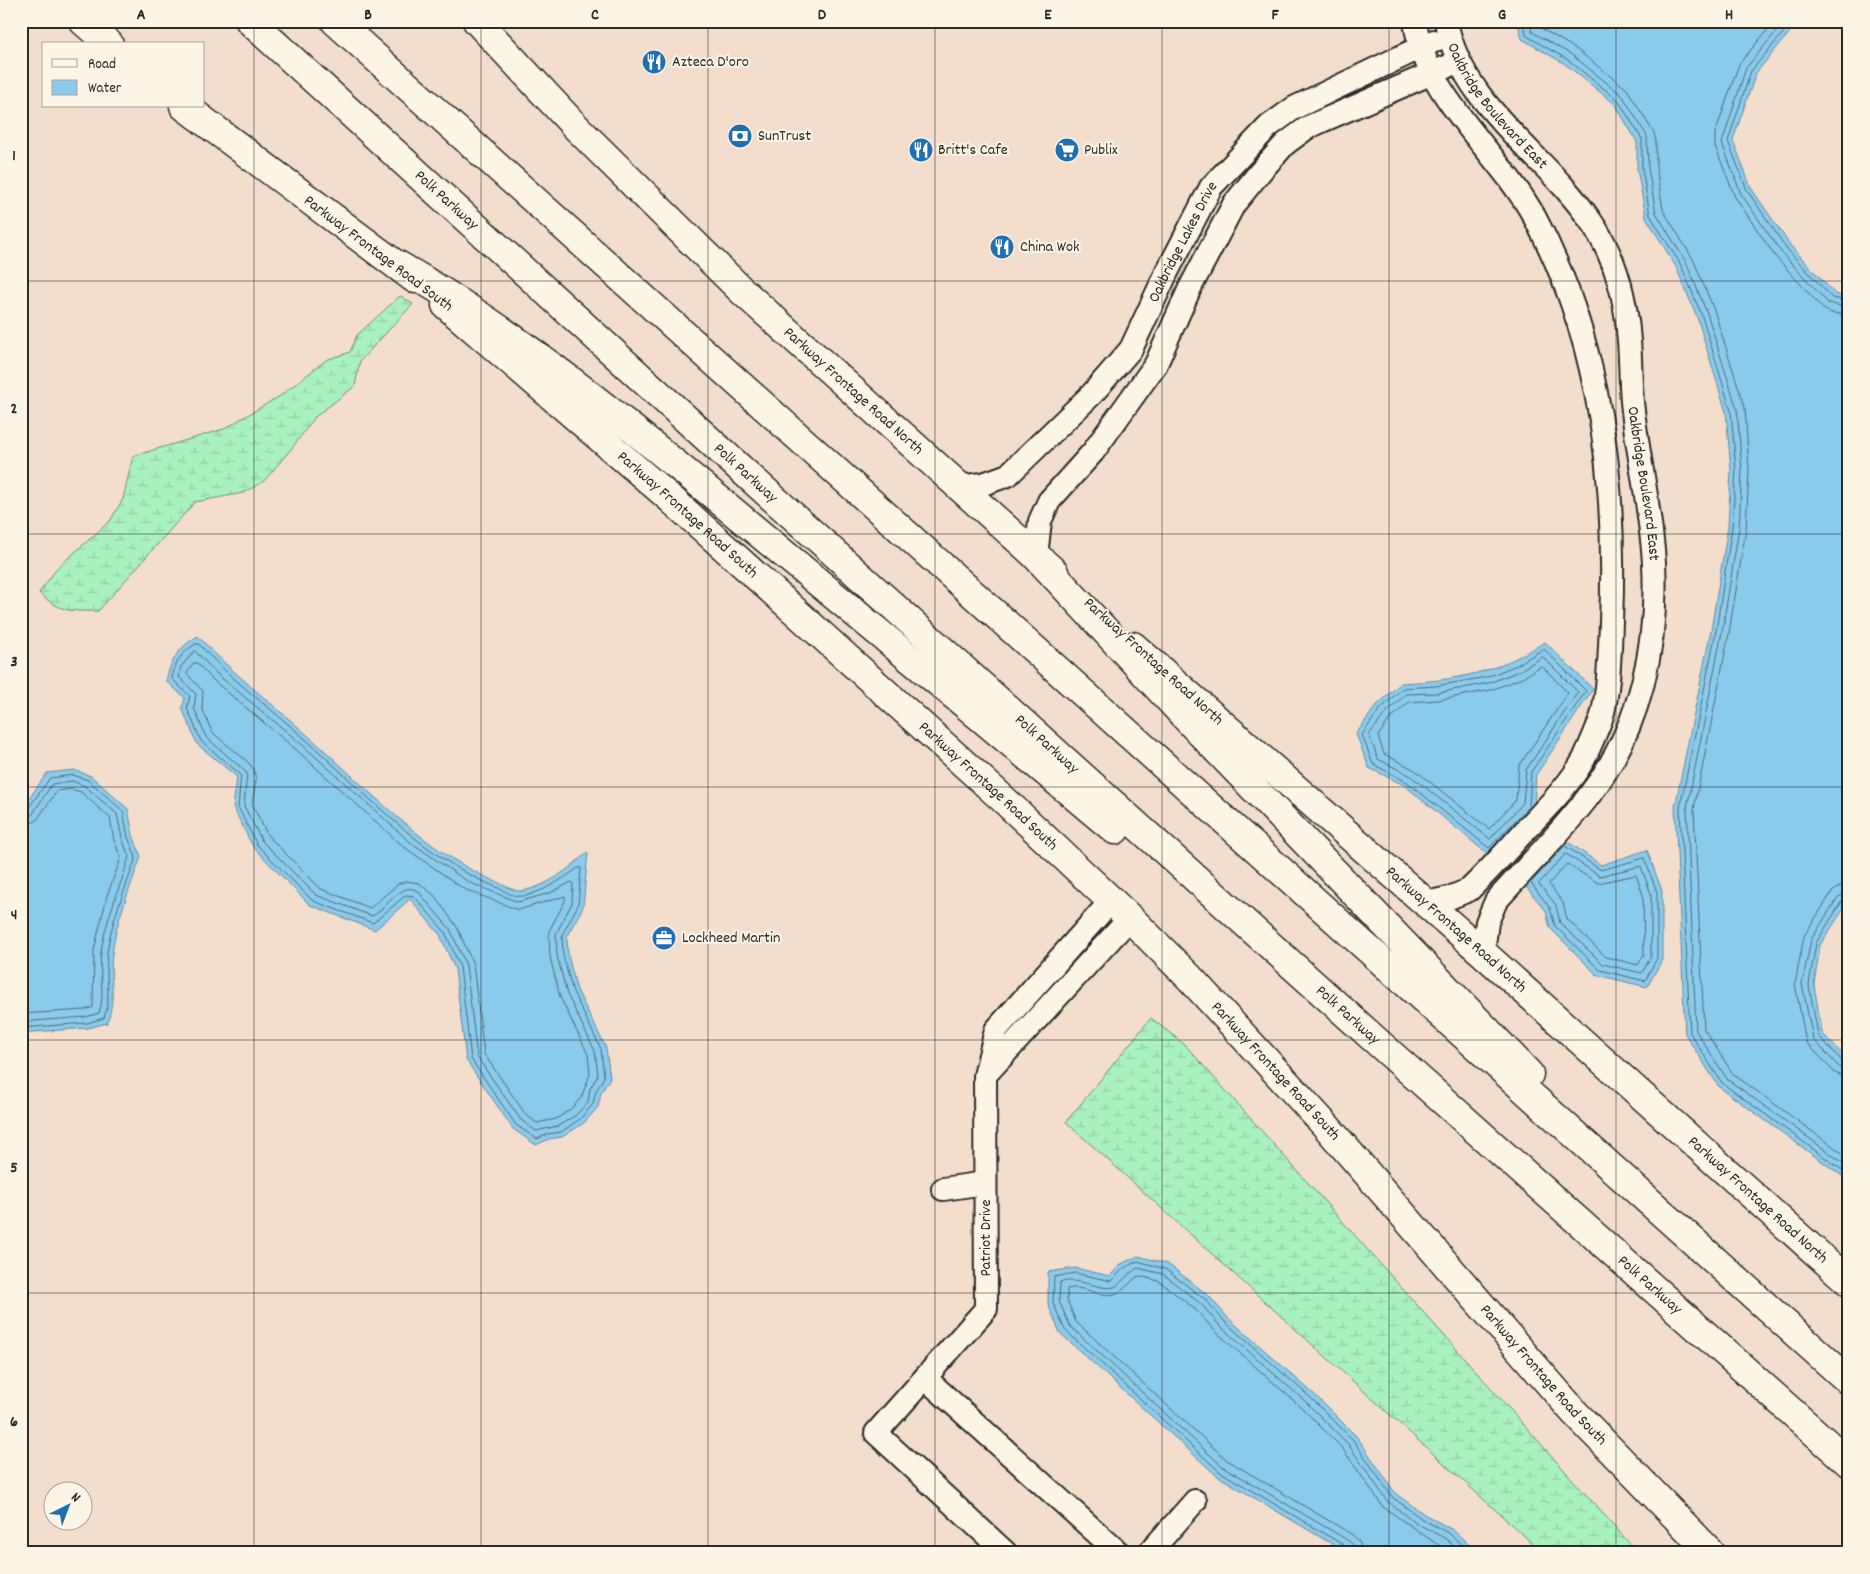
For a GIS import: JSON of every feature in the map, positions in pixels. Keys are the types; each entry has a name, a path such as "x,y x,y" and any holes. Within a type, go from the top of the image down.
{"main road":[{"path":"83,21 108,42"},
{"name":"Polk Parkway","path":"250,21 743,471 1849,1463"},
{"path":"335,21 1037,653 1228,822 1638,1194 1849,1381"},
{"name":"Parkway Frontage Road North","path":"479,23 574,125 740,289 1144,656 1483,953 1849,1282"},
{"name":"Parkway Frontage Road South","path":"187,108 396,264 565,406 1002,798 1121,909 1190,978 1326,1126 1576,1414 1711,1553"},
{"path":"396,264 430,284 531,353 629,425 1252,946 1383,1047"},
{"path":"1036,556 1189,721 1458,998 1638,1194"}],"street":[{"name":"Oakbridge Boulevard East","path":"1415,21 1420,48 1451,103 1499,162 1534,216 1555,258 1579,323 1604,434 1611,501 1614,560 1609,656 1602,716 1583,760 1540,815 1469,890 1449,898 1426,903"},
{"name":"Oakbridge Boulevard East","path":"1447,28 1460,61 1472,84 1494,112 1589,219 1614,266 1626,317 1632,409 1654,560 1654,623 1648,664 1630,724 1612,762 1592,792 1496,900 1487,922 1483,953"},
{"name":"Oakbridge Lakes Drive","path":"958,487 983,484 1008,474 1092,394 1130,348 1166,274 1212,187 1269,126 1294,108 1420,48 1447,28"},
{"name":"Oakbridge Lakes Drive","path":"1036,556 1040,521 1049,501 1093,452 1156,364 1190,288 1234,204 1255,178 1285,144 1308,127 1460,61"},
{"name":"Patriot Drive","path":"1006,1553 876,1433 986,1309 985,1076 996,1030 1121,909"},
{"path":"943,1189 985,1183"},
{"path":"925,1378 1119,1553"},
{"path":"1149,1553 1195,1501"}],"green space":[{"path":"400,296 413,304 360,361 355,386 315,417 263,482 243,493 195,502 98,611 67,610 47,600 39,593 57,568 110,521 123,499 133,456 224,429 280,396 326,360 350,352 357,335"},
{"path":"1151,1018 1185,1045 1631,1545 1626,1553 1543,1553 1066,1122"}],"water":[{"path":"1517,21 1799,21 1756,73 1733,140 1751,188 1790,245 1835,294 1849,297 1849,901 1820,945 1814,985 1822,1033 1849,1061 1849,1181 1719,1087 1685,1034 1675,807 1711,630 1728,527 1731,470 1726,412 1697,317 1676,267 1646,217 1637,169 1637,142 1615,104 1565,64 1522,39"},
{"path":"198,636 237,674 396,816 445,854 471,870 520,891 548,882 588,852 583,907 567,936 568,955 577,990 606,1048 610,1078 601,1093 598,1107 584,1123 562,1137 549,1139 536,1145 513,1129 466,1060 455,969 440,935 410,899 375,930 310,905 253,847 233,807 237,777 197,744 182,708 185,698 166,681 170,666 177,654"},
{"path":"1545,642 1593,689 1536,775 1534,808 1490,856 1404,785 1369,768 1356,734 1376,706 1401,683 1442,680 1476,673 1493,668 1527,653"},
{"path":"74,770 91,776 128,809 133,835 141,857 124,905 114,942 111,963 112,1004 107,1023 88,1028 21,1033 21,810 47,773"},
{"path":"1564,839 1601,865 1647,850 1662,891 1662,960 1647,987 1597,975 1550,928 1546,911 1523,883"},
{"path":"1138,1256 1168,1264 1209,1296 1228,1318 1315,1395 1357,1437 1396,1494 1424,1514 1453,1530 1478,1553 1347,1553 1216,1475 1060,1333 1048,1304 1048,1272 1075,1268 1110,1276 1121,1264"}],"place":[{"name":"Azteca D'oro","path":"654,62"},
{"name":"SunTrust","path":"740,136"},
{"name":"Britt's Cafe","path":"921,150"},
{"name":"Publix","path":"1067,150"},
{"name":"China Wok","path":"1002,247"},
{"name":"Lockheed Martin","path":"664,938"}]}
